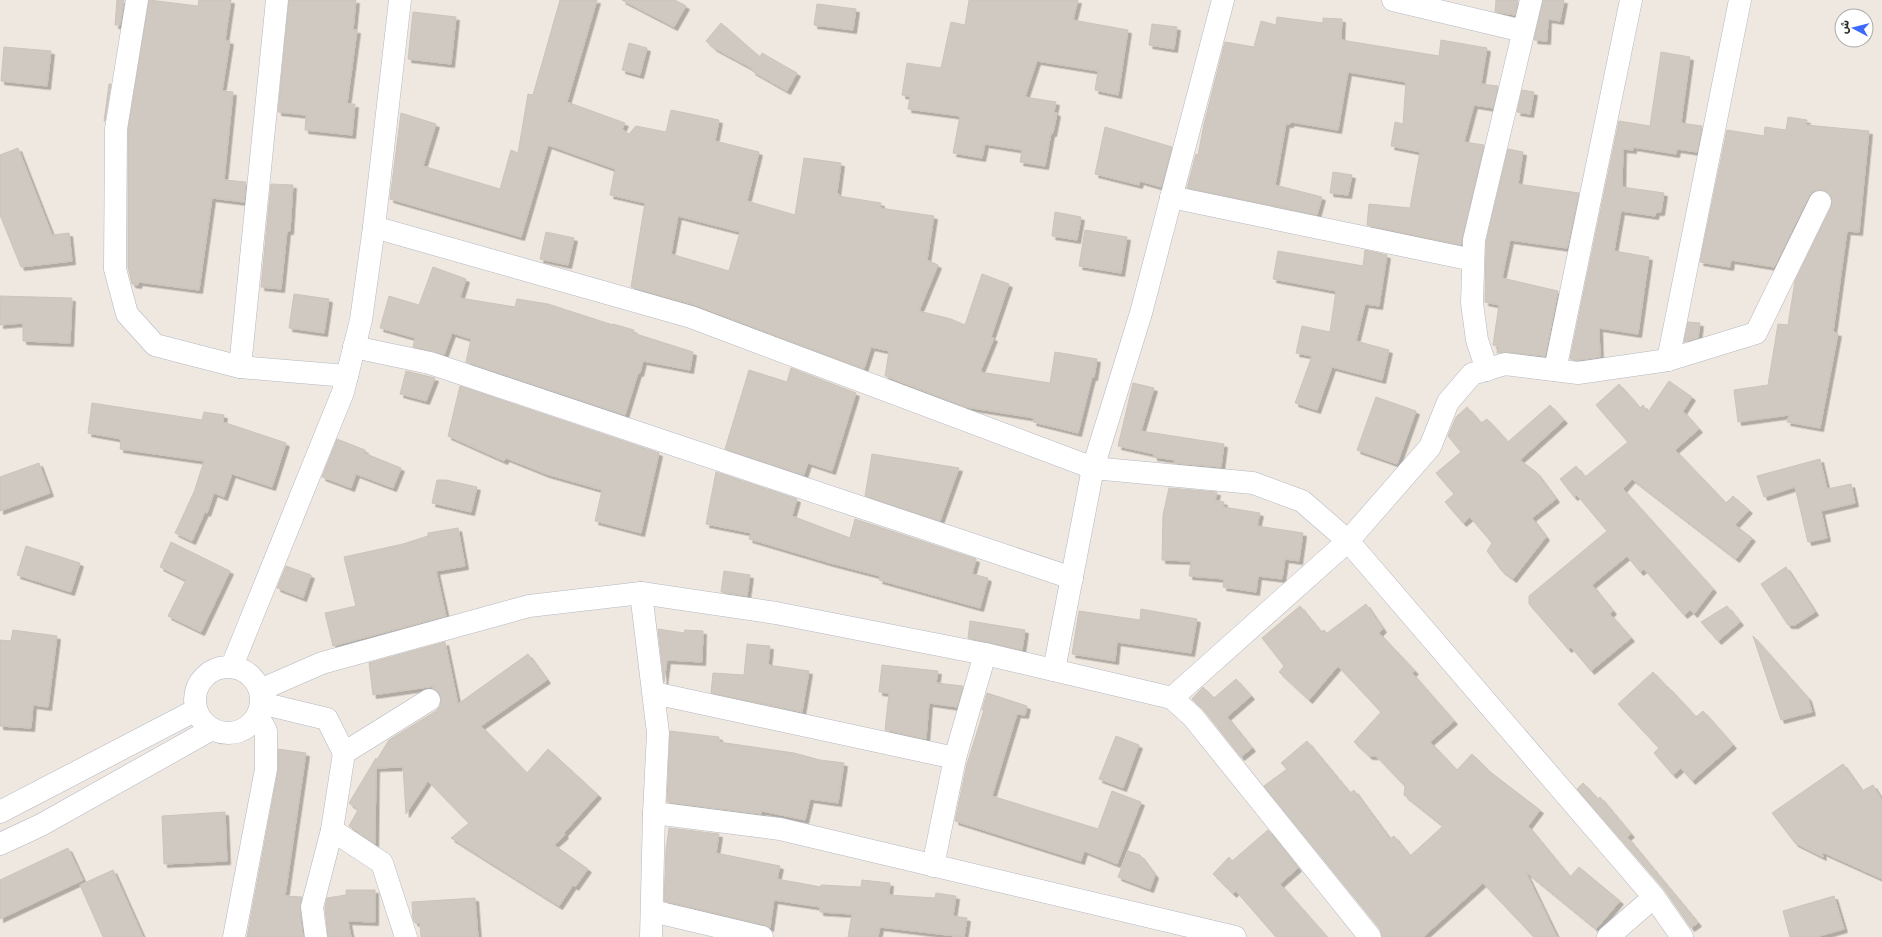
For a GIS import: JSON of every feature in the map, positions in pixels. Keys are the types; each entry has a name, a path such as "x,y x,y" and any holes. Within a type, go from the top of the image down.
{"street":[{"path":"137,0 116,129 115,269 127,314 155,345 240,367 347,376"},
{"path":"240,367 277,0"},
{"path":"232,666 344,392 361,320 374,227 400,0"},
{"path":"1054,670 1093,468 1140,313 1224,0"},
{"path":"1487,370 1477,340 1472,303 1474,240 1530,0"},
{"path":"1555,370 1631,0"},
{"path":"1668,360 1740,0"},
{"path":"1403,1 1523,31"},
{"path":"1171,197 1473,260"},
{"path":"1172,698 1348,541 1430,447 1448,402 1472,374 1505,364 1578,373 1668,360 1756,333 1820,202"},
{"path":"374,227 691,317 1093,468 1253,483 1302,501 1348,541 1654,897 1682,937"},
{"path":"354,346 430,363 1072,578"},
{"path":"234,937 266,770 266,731 260,703 254,679 244,670 232,666 218,668 207,674 199,684 195,696 196,710 202,721 212,729 225,733 238,732 249,726 260,703 322,663 529,606 641,593 776,613 985,654 1172,698 1193,717 1370,937"},
{"path":"641,593 658,733 654,812 651,937"},
{"path":"933,866 955,758 985,654"},
{"path":"654,693 955,758"},
{"path":"344,753 429,700"},
{"path":"260,703 327,719 344,753 332,830 312,907 316,937"},
{"path":"0,812 196,710"},
{"path":"0,844 41,825 212,729"},
{"path":"654,812 780,829 1235,937"},
{"path":"332,830 382,863 406,937"},
{"path":"1608,937 1654,897"},
{"path":"652,910 762,937"}],"building":[{"path":"117,0 124,0 120,25 115,25"},
{"path":"149,0 198,6 199,0 231,0 225,40 230,41 222,91 233,92 224,180 246,182 244,202 212,198 199,290 139,282 138,285 132,284 128,267 128,130"},
{"path":"289,0 356,0 353,30 357,30 347,104 355,104 352,135 305,130 306,115 278,112"},
{"path":"560,0 597,0 567,102 625,123 622,129 629,134 636,126 666,132 671,110 719,120 715,141 759,152 747,201 795,215 804,158 841,163 837,193 839,194 838,196 881,203 880,208 934,216 927,260 938,265 919,311 951,319 965,325 982,274 1009,284 991,337 994,338 980,372 1050,383 1055,352 1097,359 1094,377 1092,377 1078,433 1033,422 1034,418 966,407 885,376 889,351 871,347 864,369 695,305 631,287 645,203 610,195 615,169 548,145 521,237 390,199 401,113 436,124 423,166 500,189 511,150 518,153 528,94 533,95","holes":["678,216 740,232 729,271 671,254"]},
{"path":"622,0 675,0 686,6 674,27"},
{"path":"969,0 1078,0 1073,20 1128,30 1118,95 1095,90 1098,71 1037,61 1025,97 1056,102 1054,112 1057,113 1053,133 1051,133 1045,166 1020,162 1022,150 985,144 982,158 953,153 960,116 908,109 910,96 902,95 907,63 941,68 951,22 965,25"},
{"path":"1496,0 1518,0 1515,15 1495,12"},
{"path":"1543,0 1564,0 1560,21 1548,19 1547,41 1534,40"},
{"path":"817,4 856,9 853,30 814,25"},
{"path":"413,12 456,17 451,64 408,59"},
{"path":"1277,17 1323,23 1323,18 1342,19 1341,40 1439,56 1441,40 1487,48 1481,84 1498,86 1493,108 1474,105 1464,142 1484,145 1461,245 1367,225 1369,204 1410,208 1420,152 1391,146 1395,122 1403,124 1406,82 1348,72 1338,130 1291,122 1290,124 1286,124 1275,185 1322,197 1317,215 1187,188 1196,154 1198,155 1204,124 1225,42 1254,47 1261,21 1276,25"},
{"path":"721,23 760,57 762,53 797,73 787,91 752,71 753,69 714,48 706,41"},
{"path":"1152,24 1177,27 1174,49 1149,45"},
{"path":"629,43 647,48 640,75 622,70"},
{"path":"4,47 51,51 47,86 1,81"},
{"path":"1661,52 1690,57 1681,123 1702,126 1697,152 1677,149 1676,154 1633,147 1633,150 1623,149 1622,187 1664,193 1661,212 1656,212 1655,216 1621,211 1614,251 1649,257 1638,334 1599,328 1600,357 1578,360 1570,359 1619,121 1650,126"},
{"path":"109,84 111,84 104,121"},
{"path":"1522,90 1534,92 1530,114 1517,112"},
{"path":"1788,117 1807,120 1806,125 1869,131 1859,232 1847,231 1833,332 1838,333 1820,428 1787,422 1789,415 1738,422 1734,390 1768,385 1778,324 1788,325 1795,281 1831,207 1832,201 1830,195 1825,191 1820,190 1813,191 1809,196 1774,267 1731,260 1730,267 1700,262 1727,130 1764,136 1765,127 1786,130"},
{"path":"1105,127 1172,147 1161,187 1140,181 1139,185 1095,174"},
{"path":"18,148 52,235 69,233 72,261 21,267 0,215 0,155"},
{"path":"1508,149 1523,152 1518,184 1579,193 1567,248 1510,240 1502,278 1558,291 1545,356 1507,352 1497,353 1498,346 1493,345 1499,305 1485,302 1486,242"},
{"path":"1333,172 1352,175 1348,195 1330,193"},
{"path":"271,184 293,185 290,231 287,231 281,289 261,287"},
{"path":"1055,212 1081,217 1077,240 1052,236"},
{"path":"1085,230 1127,237 1121,273 1079,266"},
{"path":"546,232 574,238 568,265 540,259"},
{"path":"1365,250 1387,255 1379,306 1365,304 1356,341 1389,350 1382,380 1332,367 1317,410 1295,403 1312,356 1296,353 1302,326 1330,332 1336,291 1273,279 1278,251 1363,266"},
{"path":"433,267 466,279 460,298 515,307 517,299 548,304 613,325 634,330 633,333 693,352 690,370 643,361 625,415 466,362 471,339 452,333 444,355 413,347 415,338 380,328 389,296 419,305"},
{"path":"294,294 329,299 324,333 289,328"},
{"path":"0,296 72,298 70,343 23,341 23,323 0,325"},
{"path":"1688,322 1700,323 1698,338 1684,342"},
{"path":"791,368 856,393 832,471 808,463 804,475 725,449 749,370 787,382"},
{"path":"406,371 435,378 426,401 400,394"},
{"path":"1669,381 1692,397 1683,411 1699,429 1675,450 1726,503 1733,496 1749,510 1735,525 1752,538 1736,559 1632,479 1623,489 1713,589 1694,614 1690,610 1684,615 1644,569 1640,572 1627,556 1592,585 1613,611 1610,614 1631,638 1591,671 1571,647 1568,649 1529,604 1529,596 1607,531 1577,495 1574,497 1560,479 1576,466 1585,477 1628,442 1596,405 1619,384 1640,408 1643,405 1648,412"},
{"path":"1133,383 1154,388 1141,431 1224,444 1221,467 1174,463 1175,460 1154,457 1154,454 1118,446"},
{"path":"460,386 659,453 641,533 595,521 602,490 546,474 506,458 504,461 448,436"},
{"path":"1376,397 1416,411 1397,464 1357,450"},
{"path":"92,403 202,420 204,412 224,415 223,422 286,443 272,487 232,474 224,497 214,493 207,513 205,512 192,541 175,533 194,492 204,461 120,449 121,439 88,433"},
{"path":"1550,405 1564,420 1520,460 1536,472 1556,499 1532,518 1546,537 1513,579 1501,570 1487,551 1492,543 1470,517 1463,523 1445,502 1454,494 1436,473 1461,452 1448,436 1456,417 1467,407 1481,423 1487,419 1508,442"},
{"path":"337,439 365,450 364,453 401,468 393,488 356,474 351,488 322,477"},
{"path":"872,454 959,468 940,521 865,496"},
{"path":"1820,459 1827,489 1851,484 1855,503 1821,511 1827,538 1808,542 1795,487 1764,497 1757,476"},
{"path":"39,463 50,493 0,511 0,477"},
{"path":"716,472 797,499 792,516 850,538 855,519 976,559 972,574 988,578 980,608 879,580 880,576 749,539 751,533 706,524"},
{"path":"437,480 446,480 477,487 471,512 432,503"},
{"path":"1169,488 1217,492 1215,500 1224,502 1223,507 1260,513 1257,526 1303,533 1299,561 1285,559 1282,579 1258,576 1256,592 1223,587 1224,579 1189,576 1191,561 1162,560 1163,515"},
{"path":"458,528 465,566 436,571 446,616 333,646 325,613 356,606 344,557 403,544 428,536 428,533"},
{"path":"171,542 230,571 201,632 168,616 186,580 160,567"},
{"path":"26,546 80,563 71,592 17,575"},
{"path":"286,566 311,575 303,598 277,588"},
{"path":"1786,567 1815,612 1795,625 1788,625 1761,584"},
{"path":"724,571 750,575 747,596 721,592"},
{"path":"1366,604 1383,629 1379,633 1415,671 1412,673 1454,721 1430,742 1457,770 1472,754 1489,771 1540,810 1528,826 1570,877 1579,867 1620,901 1596,929 1525,871 1557,937 1534,937 1483,883 1423,937 1382,937 1380,929 1264,786 1287,769 1281,763 1307,741 1350,793 1354,790 1390,839 1394,836 1410,856 1443,826 1404,795 1405,786 1376,756 1369,756 1354,742 1381,712 1338,666 1309,700 1279,672 1284,666 1262,638 1300,606 1321,632 1324,630 1327,633"},
{"path":"1727,606 1740,622 1718,641 1701,622"},
{"path":"1141,609 1197,619 1191,653 1117,642 1115,661 1072,654 1079,611 1140,620"},
{"path":"970,621 1025,630 1022,650 968,638"},
{"path":"658,629 684,633 685,630 703,631 702,662 667,660 664,682"},
{"path":"13,630 57,636 48,707 33,705 31,728 0,726 0,640 11,641"},
{"path":"1753,636 1808,698 1812,712 1781,720"},
{"path":"445,642 458,704 528,654 547,680 481,726 527,773 548,749 598,795 564,833 565,835 554,845 588,869 575,887 573,885 559,906 451,838 469,823 428,781 406,814 403,767 376,768 375,844 349,826 358,810 349,803 376,758 376,761 389,740 436,711 440,706 441,700 439,693 432,688 435,686 373,695 369,663"},
{"path":"747,644 770,646 768,665 809,671 802,712 711,693 713,673 744,675"},
{"path":"882,665 938,671 936,683 963,686 957,707 929,703 926,739 885,730 889,693 879,692"},
{"path":"1653,672 1667,687 1666,688 1668,687 1696,717 1703,711 1733,745 1692,781 1681,768 1673,775 1654,753 1659,748 1618,704"},
{"path":"1236,679 1251,696 1227,717 1252,748 1241,757 1203,709 1192,699 1203,687 1214,698"},
{"path":"987,693 1027,706 1025,715 1017,714 992,796 1098,829 1112,791 1141,802 1117,864 1084,851 1081,861 955,821 967,764 984,710 982,710"},
{"path":"670,731 719,737 719,742 794,753 820,760 844,763 838,803 810,799 805,820 762,811 761,814 667,802"},
{"path":"1116,736 1139,745 1123,788 1099,779"},
{"path":"278,749 306,753 285,896 302,897 300,909 303,937 247,937 278,771"},
{"path":"1843,764 1862,791 1873,785 1882,800 1882,879 1822,852 1823,857 1795,843 1772,813"},
{"path":"1583,783 1598,799 1600,797 1631,834 1627,837 1698,923 1691,928 1664,889 1577,789"},
{"path":"225,812 227,861 164,864 162,816"},
{"path":"669,828 719,834 716,853 780,866 777,879 821,887 821,885 861,887 862,880 890,883 889,895 935,898 936,893 956,896 953,916 967,918 964,937 880,927 878,937 848,937 852,914 820,912 820,907 774,900 770,928 765,925 664,901 666,850"},
{"path":"1268,830 1298,868 1280,884 1327,937 1276,937 1236,891 1233,894 1213,874 1229,857 1232,861"},
{"path":"68,848 83,880 0,919 0,880"},
{"path":"1128,851 1140,855 1155,875 1150,889 1118,877"},
{"path":"113,870 143,937 103,937 80,885"},
{"path":"346,890 375,890 375,922 348,921 351,937 328,937 325,908 327,898 346,895"},
{"path":"1834,896 1844,929 1816,937 1790,937 1783,911"},
{"path":"475,898 478,937 421,937 420,923 415,923 413,919 412,902"}]}
